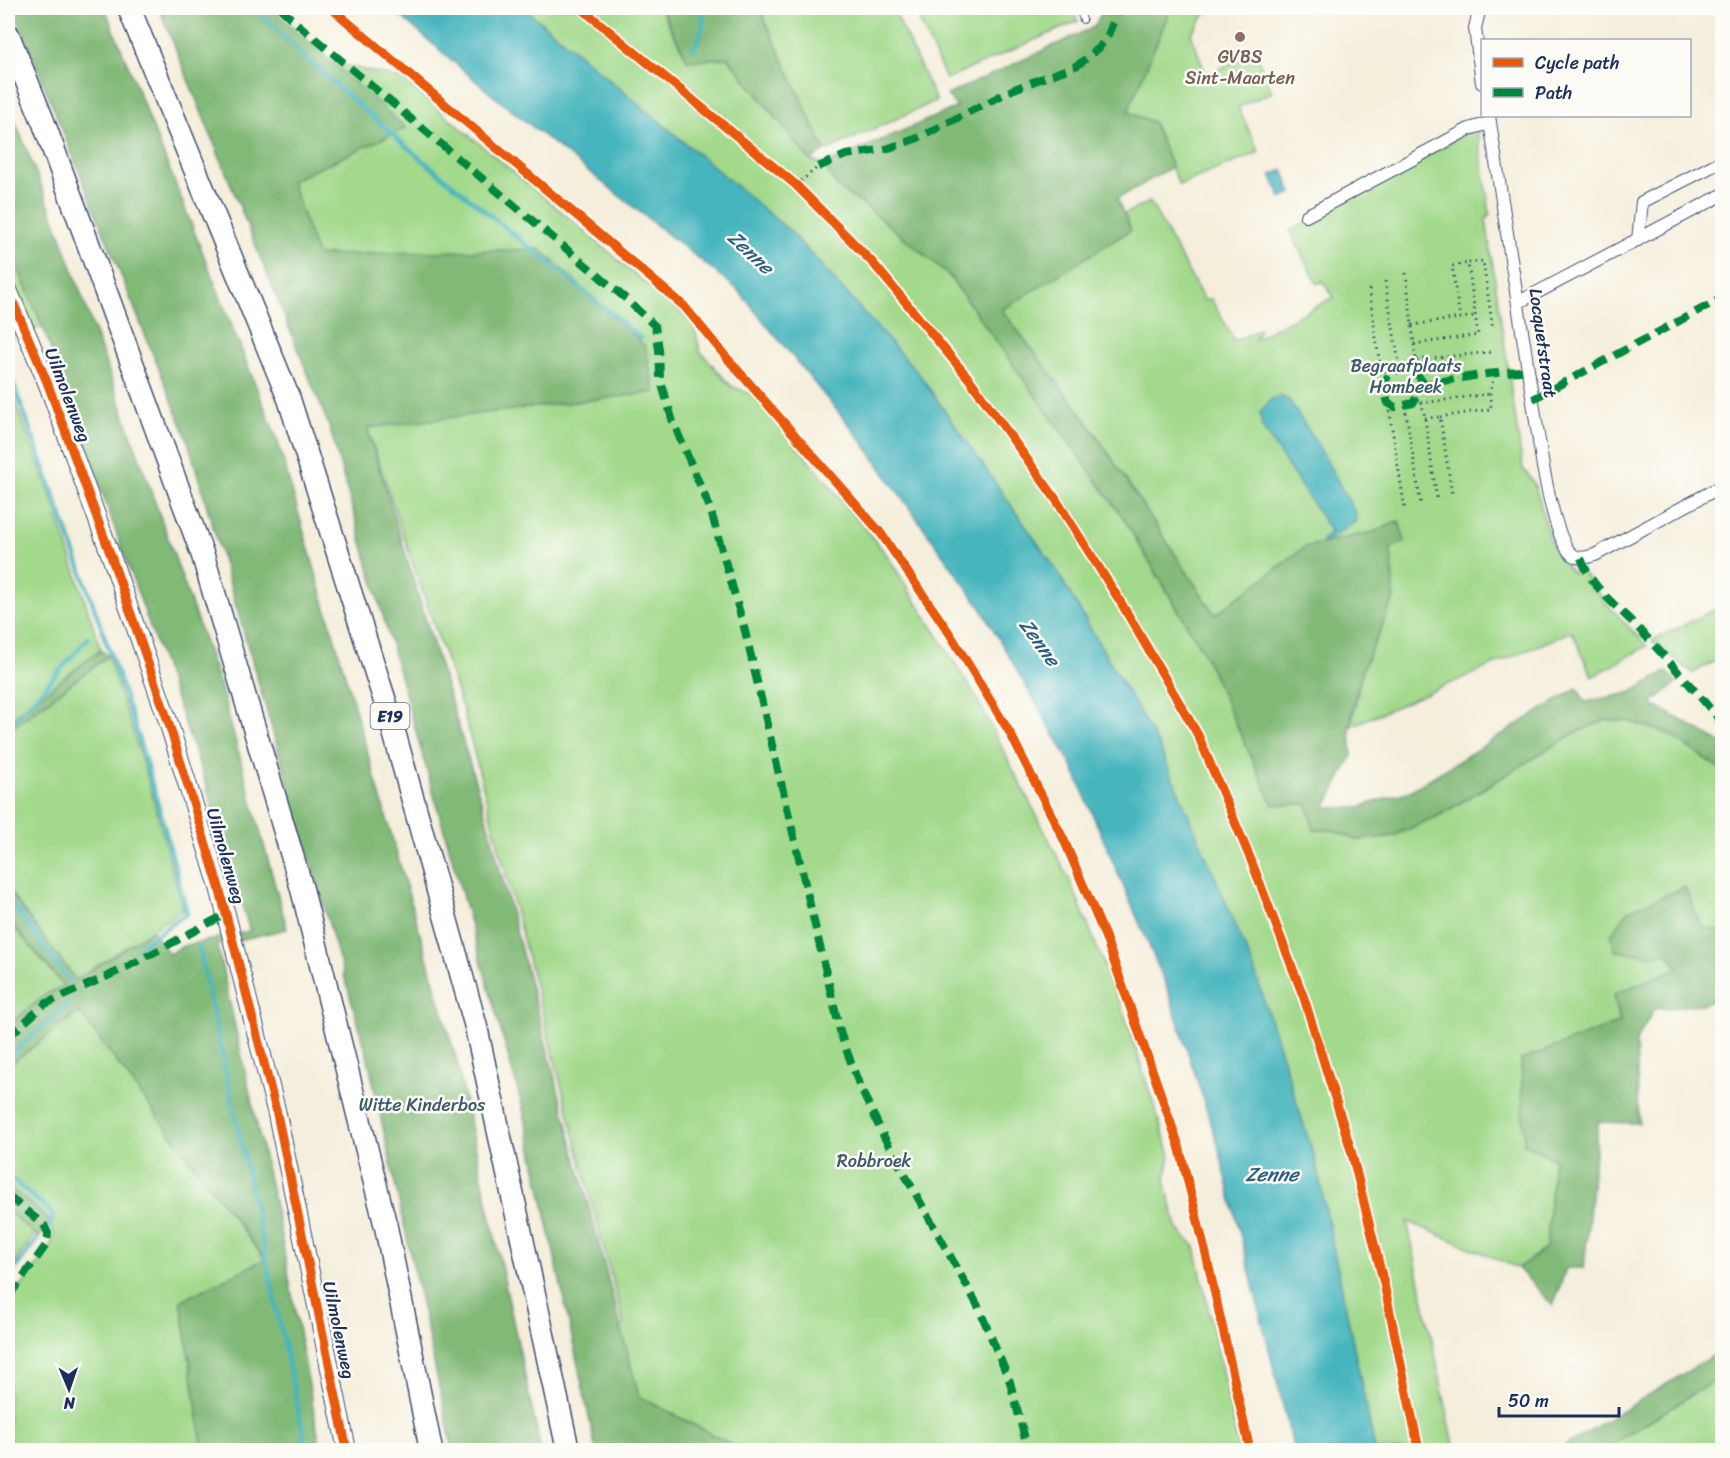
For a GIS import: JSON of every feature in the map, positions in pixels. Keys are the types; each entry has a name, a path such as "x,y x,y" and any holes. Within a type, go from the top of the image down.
{"highway":[{"name":"E19","path":"129,8 290,399 389,714 476,1027 568,1450"},
{"path":"8,35 47,132 214,591 302,890 386,1227 431,1450"}],"main road":[{"name":"Uilmolenweg","path":"8,290 47,382 118,578 168,721 219,887 277,1114 347,1450"}],"street":[{"path":"1480,8 1475,28 1481,74"},
{"name":"Locquetstraat","path":"1306,216 1489,119 1549,497 1562,538 1571,554 1581,558 1595,555 1722,486"},
{"path":"1638,240 1642,202 1722,161"},
{"path":"1519,302 1722,195"}],"lane":[{"path":"1079,8 1083,20"}],"path":[{"path":"796,185 818,167"},
{"path":"787,178 804,193"},
{"path":"1460,319 1452,266 1483,261 1493,330"},
{"path":"1414,344 1478,334 1468,263"},
{"path":"1406,273 1417,367 1415,370"},
{"path":"1385,281 1400,369"},
{"path":"1369,288 1379,359 1381,366 1389,375"},
{"path":"1412,325 1475,316"},
{"path":"1416,360 1490,352"},
{"path":"1425,418 1491,409 1490,394 1494,373"},
{"path":"1421,403 1490,394"},
{"path":"1416,398 1421,403 1425,418 1437,500"},
{"path":"1391,405 1391,423 1405,509"},
{"path":"1405,406 1420,505"},
{"path":"1440,417 1452,494"}],"green space":[{"name":"Witte Kinderbos","path":"13,8 105,8 277,439 457,1062 541,1450 453,1450 367,1054 187,438"},
{"path":"159,8 271,8 406,128 291,181 317,255 540,249 645,346 655,392 367,428 485,813 639,1396 742,1450 596,1450 524,1112 329,426"},
{"path":"524,8 660,8 688,61 728,58 810,160 824,165 838,188 869,209 948,274 1124,519 1202,650 1307,803 1314,830 1333,830 1357,840 1393,836 1440,815 1573,734 1605,720 1627,721 1667,733 1720,769 1722,773 1722,932 1702,927 1649,955 1668,954 1679,968 1614,994 1620,1022 1554,1159 1546,1248 1518,1268 1407,1221 1455,1450 1375,1450 1316,1163 1253,966 1158,744 1055,568 919,374 791,232"},
{"path":"661,8 759,8 825,151 810,160 728,58 688,61"},
{"path":"759,8 893,8 936,101 825,151"},
{"path":"914,8 1072,8 1078,21 946,79"},
{"path":"1104,8 1171,8 1128,112 1153,122 1172,167 1117,199 1131,230 1002,310 1091,427 1215,615 1305,547 1374,532 1399,521 1405,542 1391,548 1394,598 1362,671 1353,706 1350,732 1352,756 1325,808 1356,808 1410,791 1577,688 1585,702 1630,693 1666,672 1678,682 1651,703 1722,744 1722,773 1720,769 1667,733 1627,721 1605,720 1573,734 1440,815 1393,836 1357,840 1333,830 1314,830 1307,804 1273,805 1202,650 1124,519 948,274 869,209 838,188 824,165 957,107 947,95 1094,27"},
{"path":"1171,8 1209,8 1191,34 1206,75 1255,52 1272,92 1238,107 1259,152 1179,185 1153,122 1127,112"},
{"name":"Robbroek","path":"228,37 401,79 694,325 700,351 731,386 756,396 886,554 975,695 1070,881 1125,1016 1170,1155 1165,1181 1177,1228 1195,1247 1239,1450 632,1450 616,1327 624,1325 463,710 369,434"},
{"path":"8,103 56,223 220,685 287,929 217,945 279,1225 321,1450 203,1450 181,1301 265,1259 79,1012 8,1066 8,1025 47,994 64,986 8,920 8,890 76,980 152,930 169,954 183,946 250,931 204,778 43,327 8,245"},
{"name":"Begraafplaats Hombeek","path":"1477,127 1490,214 1486,220 1523,469 1533,482 1556,553 1573,573 1582,571 1603,600 1647,646 1592,677 1572,631 1351,726 1362,671 1383,624 1391,548 1399,522 1374,532 1305,547 1215,615 1091,427 1001,309 1131,230 1124,214 1150,202 1204,300 1211,299 1235,341 1260,329 1255,339 1334,297 1322,281 1317,284 1290,231"},
{"path":"8,245 43,327 15,334 8,346"},
{"path":"8,384 52,499 101,650 8,720"},
{"path":"1722,606 1722,657 1693,673 1652,641"},
{"path":"101,650 108,656 8,731 8,720"},
{"path":"108,656 147,776 183,910 76,980 8,890 8,731"},
{"path":"1685,887 1702,927 1722,932 1722,998 1702,1004 1654,1009 1636,1041 1639,1123 1598,1122 1584,1268 1566,1268 1553,1306 1518,1268 1546,1248 1554,1159 1524,1144 1521,1060 1620,1022 1614,994 1679,968 1668,954 1649,955 1615,951 1611,935 1629,910"},
{"path":"8,920 64,986 47,994 8,1025"},
{"path":"79,1011 265,1260 181,1301 203,1450 8,1450 8,1305 51,1246 54,1231 50,1227 51,1221 8,1186 8,1066"},
{"path":"8,1186 51,1222 39,1238 8,1211"},
{"path":"8,1211 35,1234 8,1272"},
{"path":"1716,1354 1722,1361 1722,1388 1715,1380 1603,1450 1558,1450"},
{"path":"1715,1380 1722,1388 1722,1450 1603,1450"}],"water":[{"name":"Zenne","path":"391,8 524,8 791,232 919,374 1055,568 1158,744 1253,966 1316,1163 1375,1450 1294,1450 1218,1145 1166,985 1071,764 981,608 858,436 737,289 491,94"},
{"path":"1283,170 1292,193 1281,198 1271,175"},
{"path":"1280,396 1289,400 1316,442 1356,514 1355,522 1324,543 1322,539 1331,532 1262,427 1260,412 1272,399"}],"waterway":[{"path":"254,8 312,64 409,149 641,338"},
{"path":"693,49 701,29 703,8"},
{"path":"9,372 127,703 159,807 187,913 139,947"},
{"path":"12,724 89,637"},
{"path":"8,898 70,982"},
{"path":"199,947 307,1450"},
{"path":"8,1057 68,1004"},
{"path":"8,1176 50,1211 53,1217 49,1226"},
{"path":"8,1278 37,1239"}],"marked path":[{"path":"280,8 625,298 655,326 660,378 673,422 710,508 745,631 841,1035 860,1087 884,1137 978,1306 1010,1382 1028,1450"},
{"path":"818,167 846,155 886,149 918,138 1014,89 1078,65 1099,48 1108,35 1119,8"},
{"path":"1533,399 1722,298"},
{"path":"1424,384 1413,368 1392,372 1388,376 1385,387 1388,403 1395,407 1413,403 1424,384 1529,370"},
{"path":"1581,558 1592,579 1606,597 1661,652 1722,723"},
{"path":"8,1037 45,1004 121,970 226,914"},
{"path":"8,1196 44,1225 48,1233 47,1244 8,1297"}],"cycle path":[{"path":"331,8 684,306 880,532 950,634 1010,733 1064,840 1105,936 1179,1146 1250,1450"},
{"path":"581,8 796,185 873,263 970,380 1055,498 1120,601 1198,735 1251,860 1304,998 1351,1150 1384,1284 1419,1450"},
{"path":"8,290 47,382 111,556 168,721 219,887 277,1114 347,1450"}],"place":[{"name":"GVBS Sint-Maarten","path":"1240,37"}]}
